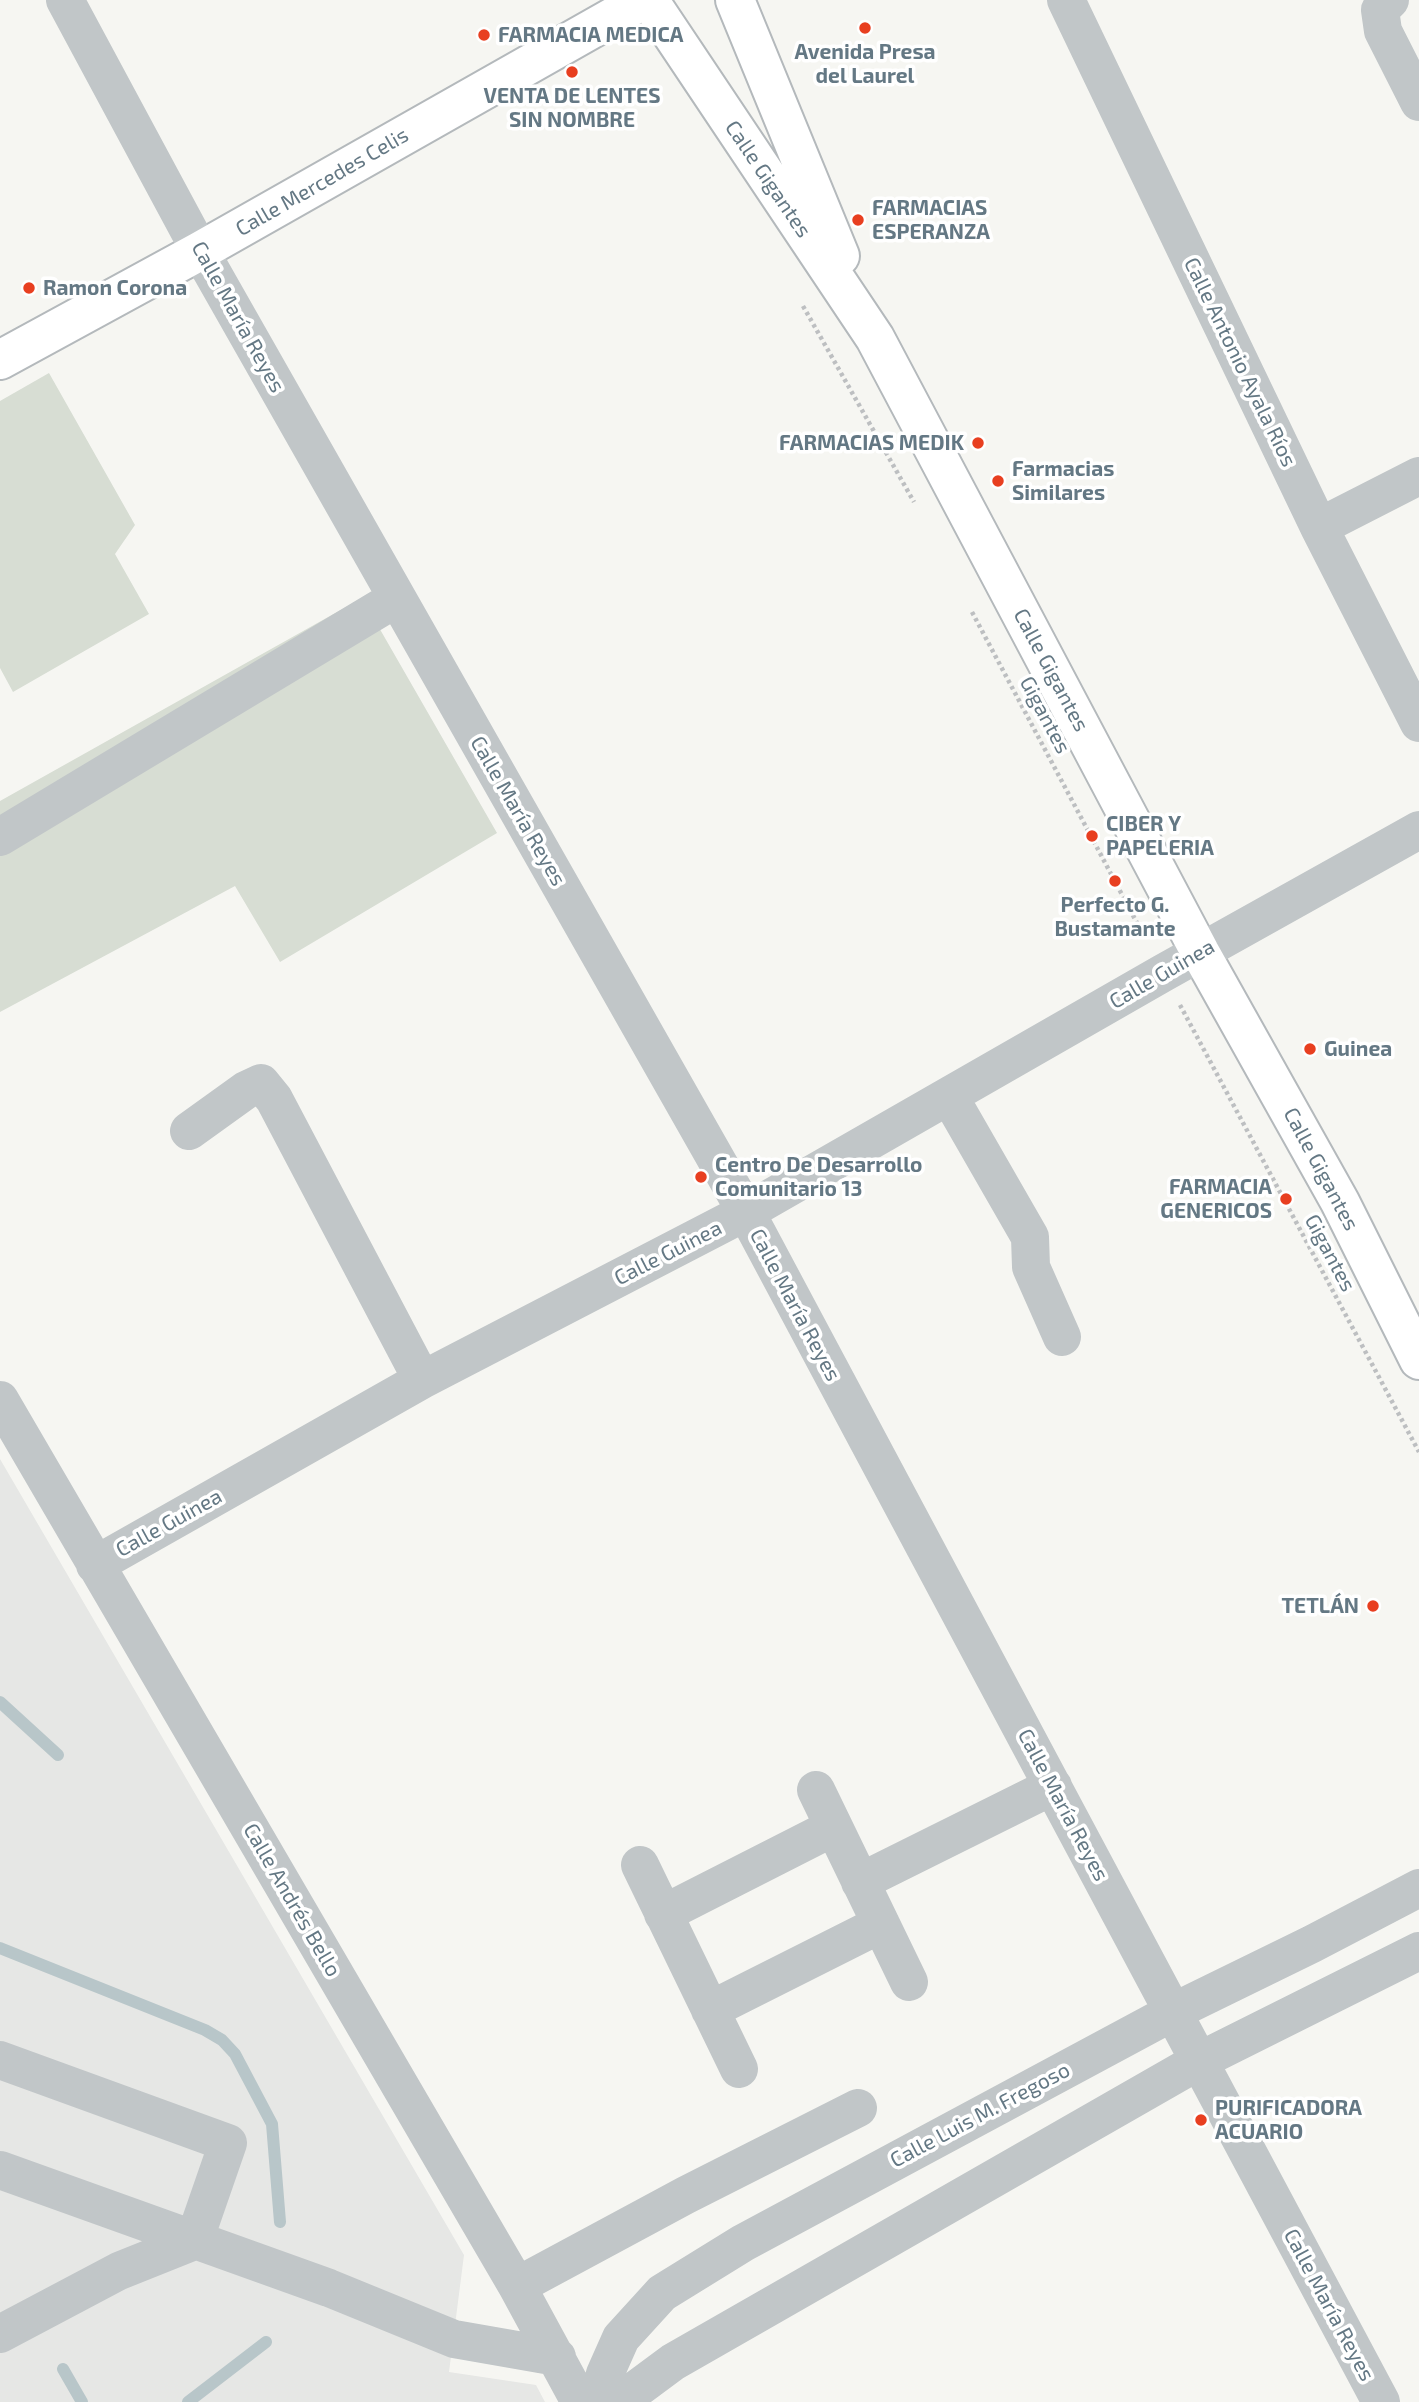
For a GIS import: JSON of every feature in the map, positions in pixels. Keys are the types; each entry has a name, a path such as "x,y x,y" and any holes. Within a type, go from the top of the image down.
{"main road":[{"name":"Calle Mercedes Celis","path":"0,360 200,251 643,0"},
{"name":"Calle Gigantes","path":"649,0 875,338 1200,952 1340,1202 1419,1360"},
{"path":"735,0 875,338"}],"street":[{"name":"Calle María Reyes","path":"65,0 200,251 746,1212 1381,2402"},
{"name":"Calle Antonio Ayala Ríos","path":"1066,0 1320,527 1419,723"},
{"path":"1390,0 1380,10 1383,31 1419,102"},
{"path":"1320,527 1419,476"},
{"path":"0,837 397,598"},
{"name":"Calle Guinea","path":"95,1565 422,1380 746,1212 1419,830"},
{"path":"189,1131 246,1090 261,1083 274,1099 422,1380"},
{"path":"949,1096 1030,1237 1031,1267 1062,1337"},
{"name":"Calle Andrés Bello","path":"0,1400 517,2286 580,2402"},
{"path":"860,1882 1053,1786"},
{"path":"816,1790 909,1982"},
{"path":"663,1914 834,1827"},
{"path":"640,1865 739,2069"},
{"name":"Calle Luis M. Fregoso","path":"597,2402 605,2374 621,2338 662,2293 743,2243 1173,2012 1419,1888"},
{"path":"710,2010 881,1924"},
{"path":"619,2402 673,2362 1199,2061 1419,1951"},
{"path":"0,2060 228,2143 194,2241 119,2271 0,2333"},
{"path":"517,2286 686,2195 858,2108"},
{"path":"0,2170 329,2288 454,2339 549,2342"}],"path":[{"path":"799,298 916,505"},
{"name":"Gigantes","path":"968,603 1419,1452"}],"shaded area":[{"path":"49,373 135,525 115,554 149,614 13,692 0,668 0,401"},
{"path":"362,598 497,833 280,962 235,886 0,1012 0,801"},
{"path":"0,1459 464,2255 449,2372 536,2385 545,2402 0,2402"}],"waterway":[{"path":"0,1702 58,1755"},
{"path":"0,1948 205,2030 222,2040 235,2054 272,2124 280,2222"},
{"path":"188,2402 266,2342"},
{"path":"63,2369 82,2402"}],"place":[{"name":"Avenida Presa del Laurel","path":"865,28"},
{"name":"FARMACIA MEDICA","path":"484,35"},
{"name":"VENTA DE LENTES SIN NOMBRE","path":"572,72"},
{"name":"FARMACIAS ESPERANZA","path":"858,220"},
{"name":"Ramon Corona","path":"29,288"},
{"name":"FARMACIAS MEDIK","path":"978,443"},
{"name":"Farmacias Similares","path":"998,481"},
{"name":"CIBER Y PAPELERIA","path":"1092,836"},
{"name":"Perfecto G. Bustamante","path":"1115,881"},
{"name":"Guinea","path":"1310,1049"},
{"name":"Centro De Desarrollo Comunitario 13","path":"701,1177"},
{"name":"FARMACIA GENERICOS","path":"1286,1199"},
{"name":"TETLÁN","path":"1373,1606"},
{"name":"PURIFICADORA ACUARIO","path":"1201,2120"}]}
